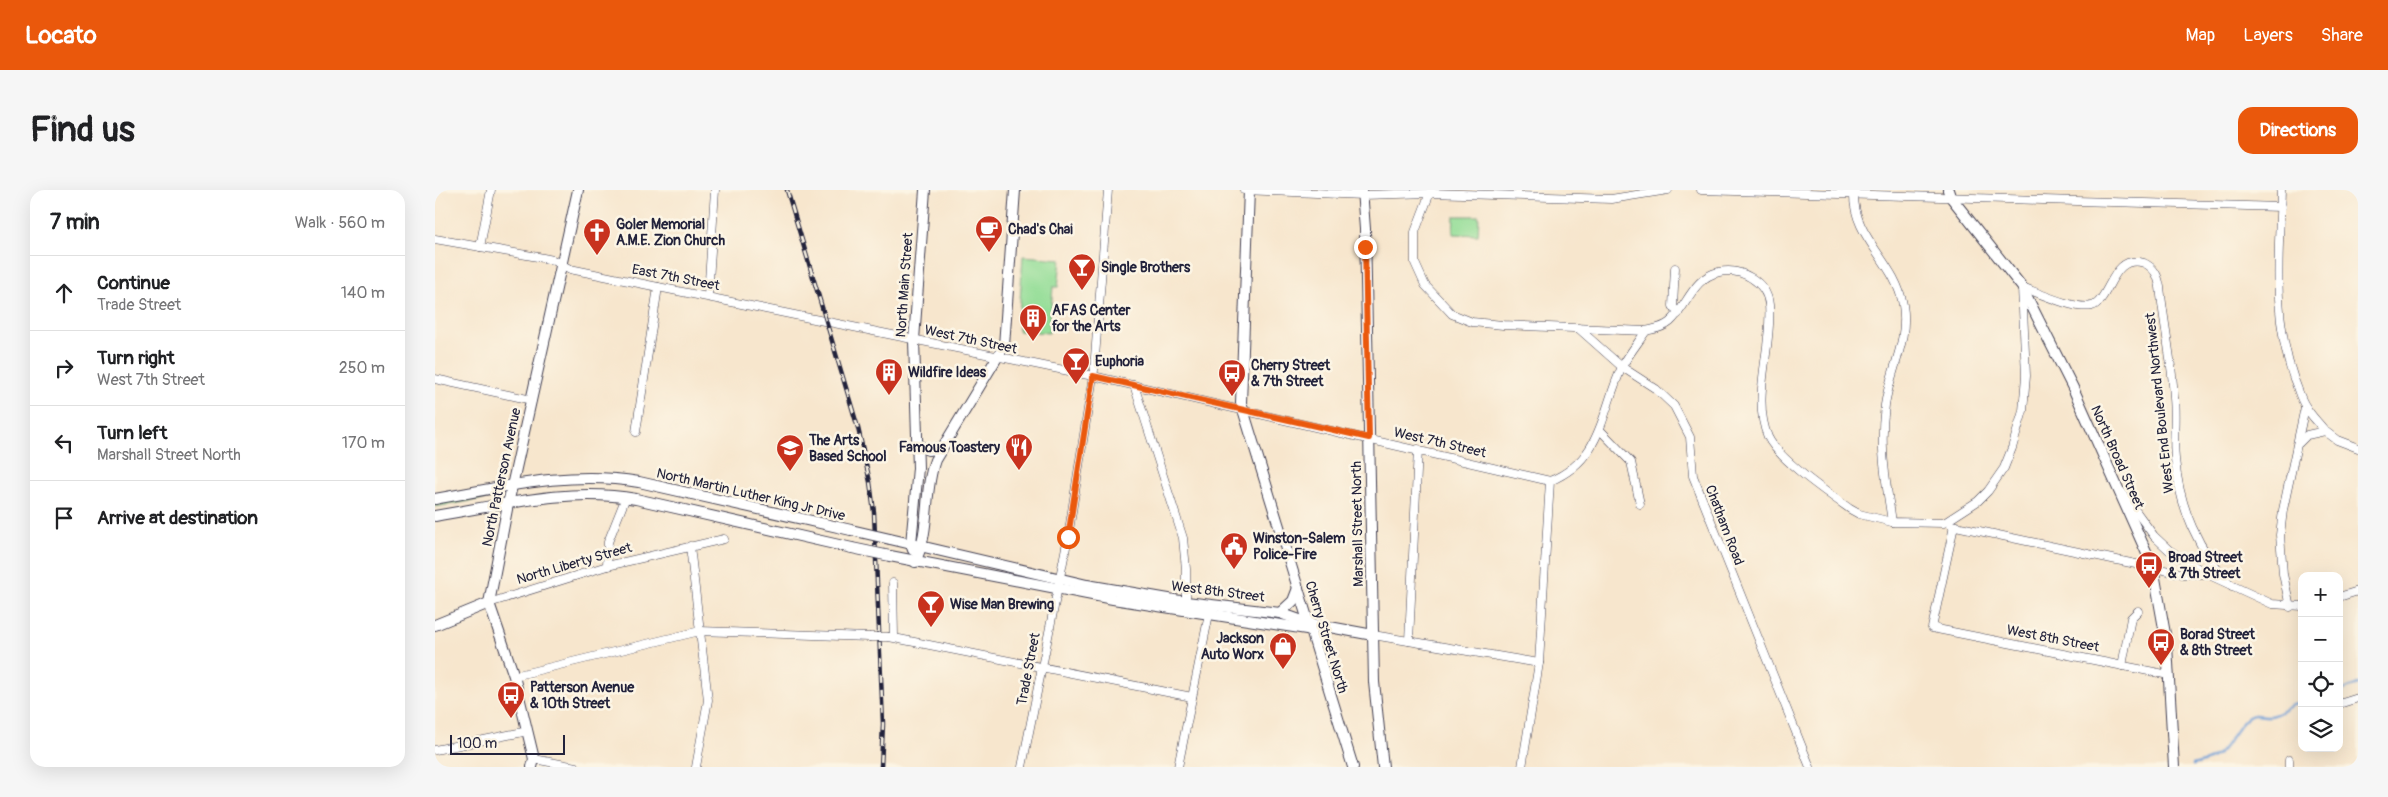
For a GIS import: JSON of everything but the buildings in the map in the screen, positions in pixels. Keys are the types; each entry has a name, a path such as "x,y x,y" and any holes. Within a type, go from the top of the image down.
{"main road":[{"name":"North Patterson Avenue","path":"533,763 528,731 514,676 489,603 508,504 578,190"},
{"name":"North Main Street","path":"915,562 911,544 918,480 914,340 925,190"},
{"path":"915,562 923,547 931,474 941,448 997,358 1005,341 1015,190"},
{"name":"Cherry Street North","path":"1249,190 1240,388 1242,410 1353,767"},
{"name":"Marshall Street North","path":"1363,192 1375,703 1383,767"},
{"name":"North Broad Street","path":"1949,193 2022,287 2119,489 2125,507 2153,567 2167,645 2174,767"},
{"path":"918,444 928,450 941,448"},
{"name":"North Martin Luther King Jr Drive","path":"435,499 569,478 624,480 911,544 1057,583"},
{"path":"435,516 577,494 626,497 915,562 1057,583"},
{"name":"West 8th Street","path":"1057,583 1186,602 1279,613 1309,626"},
{"name":"West 8th Street","path":"1057,583 1123,601 1209,614 1373,634"},
{"path":"1279,613 1293,601 1298,588"},
{"name":"North Liberty Street","path":"435,625 489,603"}],"street":[{"path":"481,247 491,190"},
{"path":"708,296 715,190"},
{"name":"Trade Street","path":"1022,767 1072,513 1093,376 1108,190"},
{"path":"1243,190 1520,194 1611,199 1668,190"},
{"path":"1701,190 1949,193 2281,207"},
{"path":"2281,190 2277,265 2279,317 2290,366 2305,407 2325,431 2337,440 2358,448"},
{"path":"1431,192 1418,222 1413,242 1415,263 1427,287 1444,307 1461,319 1503,325 1646,332 1663,327 1678,314 1694,288 1716,272 1737,271 1758,283 1769,305 1763,410 1770,441 1787,459 1850,509 1859,514 1891,522 1944,523 2183,574 2207,574"},
{"path":"1854,192 1855,212 1863,231 1895,277 1905,318 1903,343 1888,390 1882,428 1883,467 1891,522"},
{"name":"East 7th Street","path":"435,239 553,260 570,268 914,340"},
{"name":"West End Boulevard Northwest","path":"2022,287 2064,302 2089,306 2098,302 2112,277 2122,267 2139,262 2155,271 2160,287 2175,399 2175,459 2182,500 2193,530 2211,561 2232,586"},
{"path":"1675,268 1673,306 1678,314"},
{"path":"636,432 658,287"},
{"path":"1944,523 1974,504 1988,491 2004,468 2019,428 2023,411 2025,383 2022,287"},
{"name":"Chatham Road","path":"1578,328 1622,367 1667,398 1680,414 1687,427 1691,442 1693,476 1810,767"},
{"path":"1522,767 1539,663 1550,481 1564,475 1578,464 1601,431 1622,367 1646,332"},
{"name":"West 7th Street","path":"914,340 1134,385 1550,481"},
{"path":"435,380 532,400"},
{"path":"1134,385 1183,538 1186,569 1186,602"},
{"path":"2290,607 2283,574 2280,535 2305,407"},
{"path":"1601,431 1631,462 1640,504"},
{"path":"2299,443 2307,435 2325,431"},
{"path":"1409,641 1418,450"},
{"path":"2119,489 2155,536 2169,550 2207,574 2272,604 2298,606"},
{"path":"607,566 608,542 626,497"},
{"name":"West 8th Street","path":"1954,526 1932,628 2169,675"},
{"name":"North Liberty Street","path":"489,603 607,566 724,539"},
{"path":"690,546 708,700 696,767"},
{"path":"891,637 893,583"},
{"path":"2343,596 2358,591"},
{"path":"2122,666 2131,618 2138,611"},
{"path":"1178,767 1209,614"},
{"path":"514,676 700,631 891,637 1192,697"},
{"name":"West 8th Street","path":"1373,634 1539,663"},
{"path":"2343,703 2358,698"},
{"path":"435,750 528,731"},
{"path":"533,763 577,767"}],"green space":[{"path":"1454,216 1479,216 1478,235 1453,234"},
{"path":"1023,256 1061,259 1058,287 1053,287 1049,333 1018,331"},
{"path":"489,494 489,498 435,507 435,503"}],"waterway":[{"path":"2343,690 2358,684"},
{"path":"2193,765 2207,761 2217,755 2242,723 2250,716 2274,715 2298,703"}],"railway":[{"path":"787,190 858,428 870,482 874,512 883,724 881,767"}],"place":[{"name":"Chad's Chai","path":"989,253"},
{"name":"Goler Memorial A.M.E. Zion Church","path":"597,256"},
{"name":"Single Brothers","path":"1082,291"},
{"name":"AFAS Center for the Arts","path":"1033,342"},
{"name":"Euphoria","path":"1076,385"},
{"name":"Wildfire Ideas","path":"889,396"},
{"name":"Cherry Street & 7th Street","path":"1232,397"},
{"name":"Famous Toastery","path":"1019,471"},
{"name":"The Arts Based School","path":"790,472"},
{"name":"Winston-Salem Police-Fire","path":"1234,570"},
{"name":"Broad Street & 7th Street","path":"2149,589"},
{"name":"Wise Man Brewing","path":"931,628"},
{"name":"Borad Street & 8th Street","path":"2161,666"},
{"name":"Jackson Auto Worx","path":"1283,670"},
{"name":"Patterson Avenue & 10th Street","path":"511,719"}],"route":[{"path":"1068,537 1093,376 1369,438 1365,247"}]}
